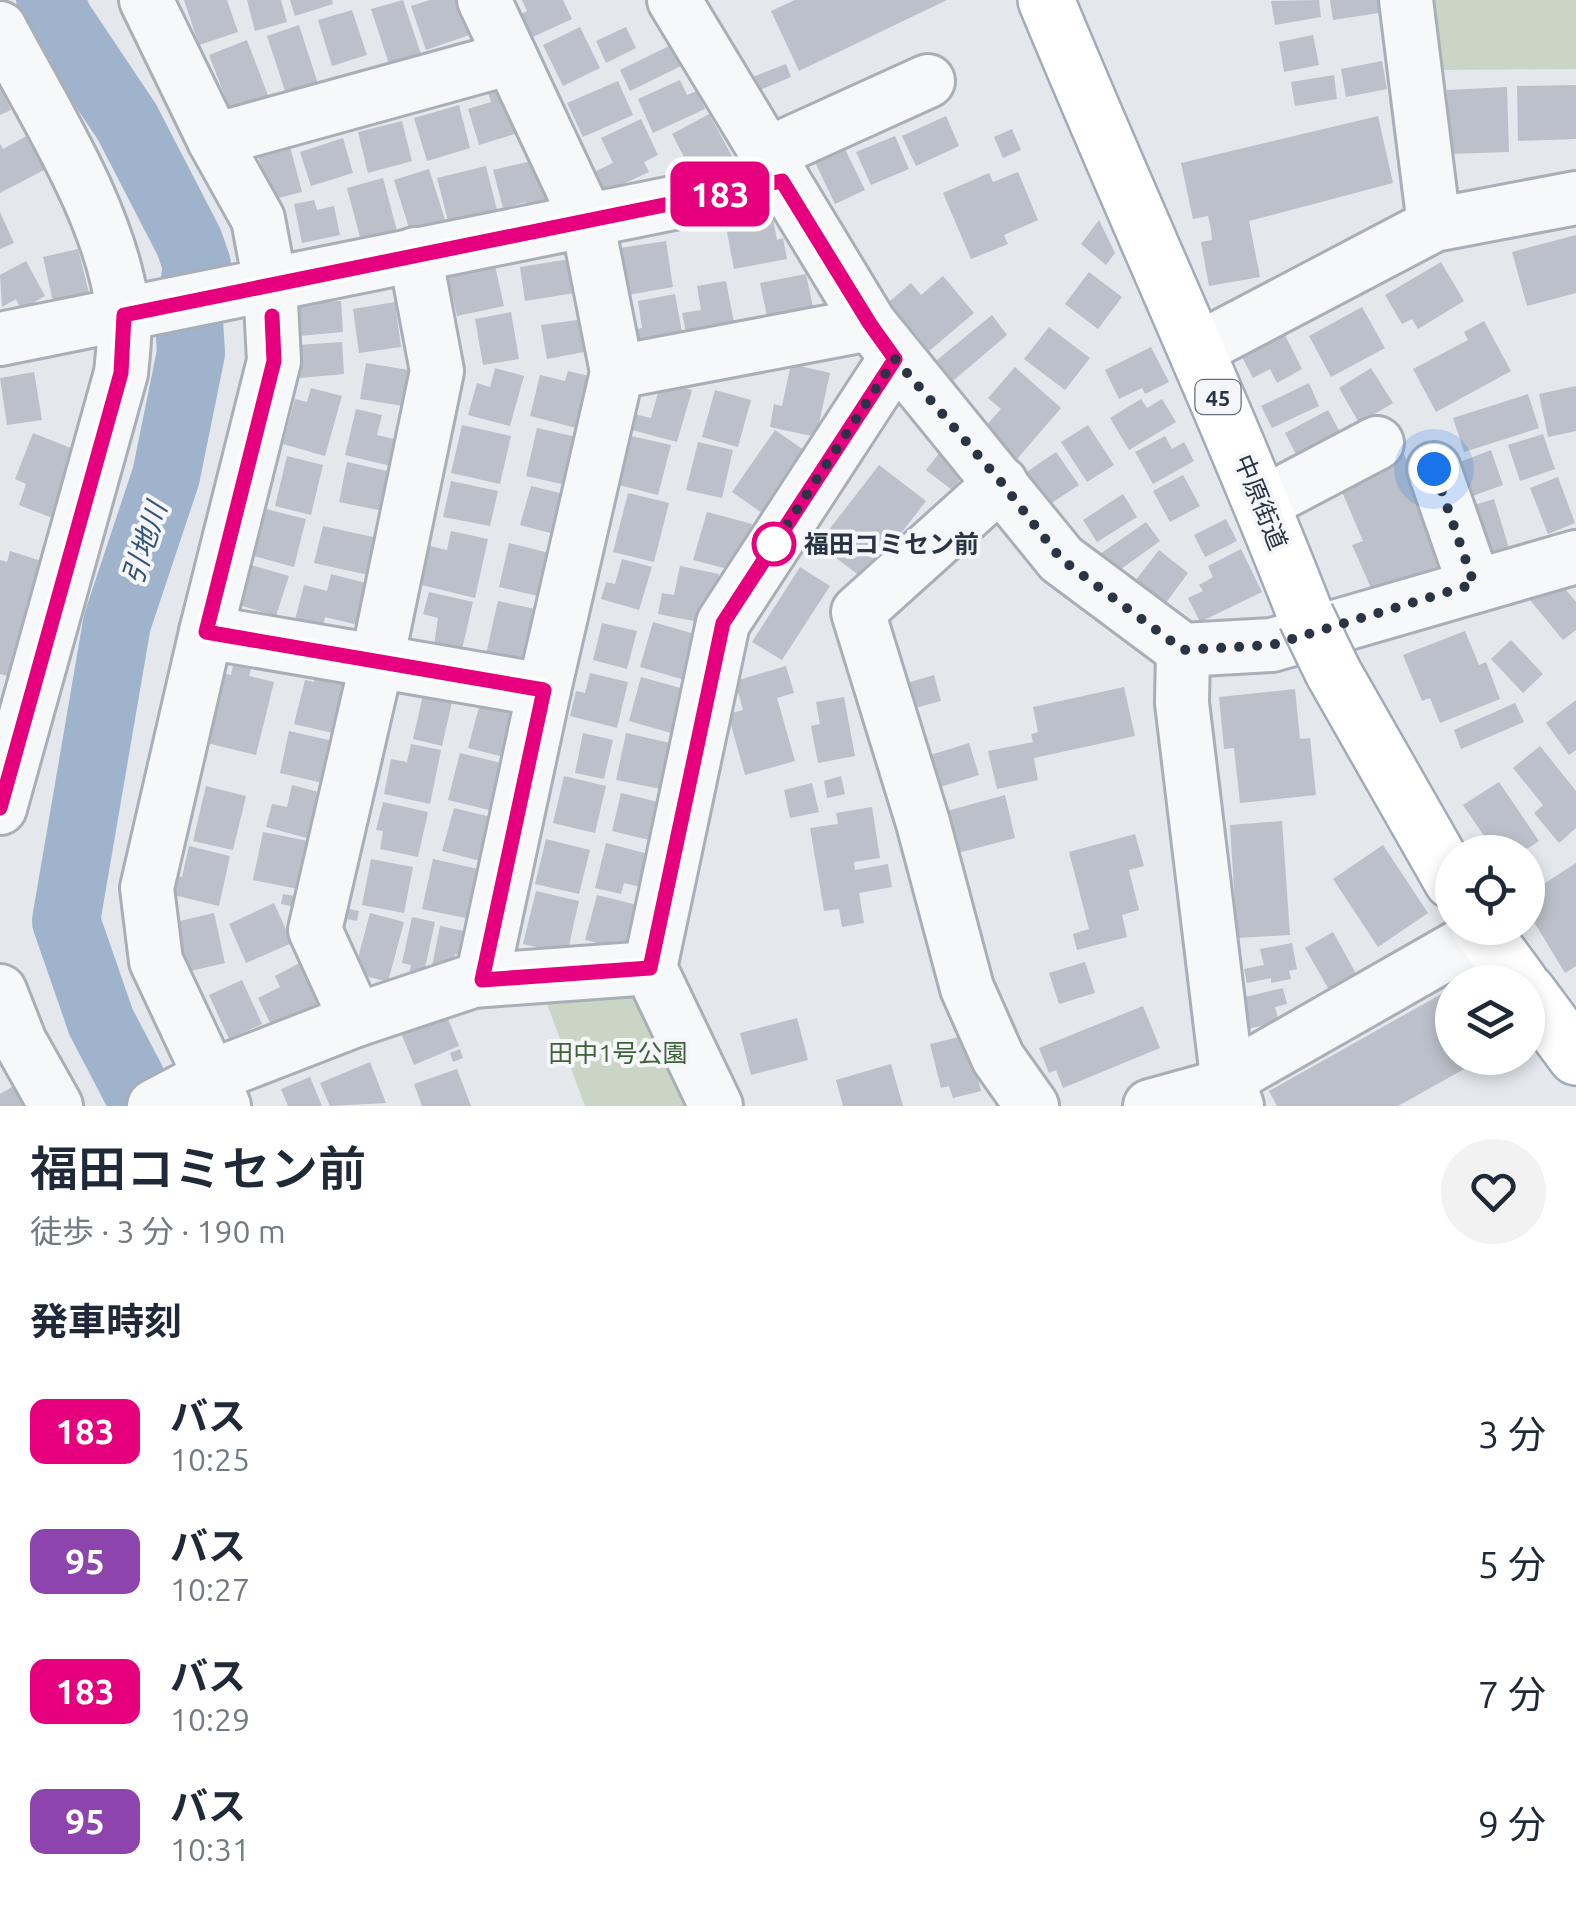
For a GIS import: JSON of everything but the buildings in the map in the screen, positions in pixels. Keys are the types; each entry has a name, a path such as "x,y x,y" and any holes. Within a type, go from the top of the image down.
{"main road":[{"name":"中原街道","path":"1046,0 1264,503 1306,616 1333,672 1435,851"},
{"path":"1545,1015 1576,1057"}],"street":[{"path":"146,0 214,140 258,219 256,286 274,361 147,888 156,960 193,1095 356,1020 482,980 650,968"},
{"path":"482,980 617,372 587,220 484,0"},
{"path":"674,0 882,342 1061,559 1183,650 1272,645 1576,557"},
{"path":"1406,0 1434,225"},
{"path":"0,28 145,311 121,373 0,808"},
{"path":"214,140 512,58"},
{"path":"0,338 587,220 775,168 928,81"},
{"path":"1198,349 1434,225 1576,198"},
{"path":"356,1020 315,930 377,662 437,372 416,254"},
{"path":"617,372 882,342"},
{"path":"716,1106 650,968 723,623 882,342"},
{"path":"1264,503 1377,444"},
{"path":"1434,469 1474,584"},
{"path":"1001,482 858,612 924,823 967,988 998,1058 1032,1106"},
{"path":"206,632 544,690"},
{"path":"1183,650 1181,692 1232,1091"},
{"path":"1150,1106 1208,1090 1232,1091 1458,945"},
{"path":"0,991 20,1042 56,1106"}],"green space":[{"path":"1430,0 1576,0 1576,69 1439,70"},
{"name":"田中1号公園","path":"641,985 697,1106 585,1106 543,993"}],"waterway":[{"name":"引地川","path":"50,0 60,22 127,122 197,265 189,321 191,353 166,476 117,623 66,921 101,1022 145,1106"}],"bus line":[{"name":"183","path":"0,808 121,373 124,315 782,181 895,359 723,623 650,968 482,980 544,690 206,632 274,361 272,316"}],"place":[{"name":"福田コミセン前","path":"774,544"}],"route":[{"path":"774,544 766,557 895,359 1001,482 1061,559 1183,650 1272,645 1474,584 1434,469"}]}
